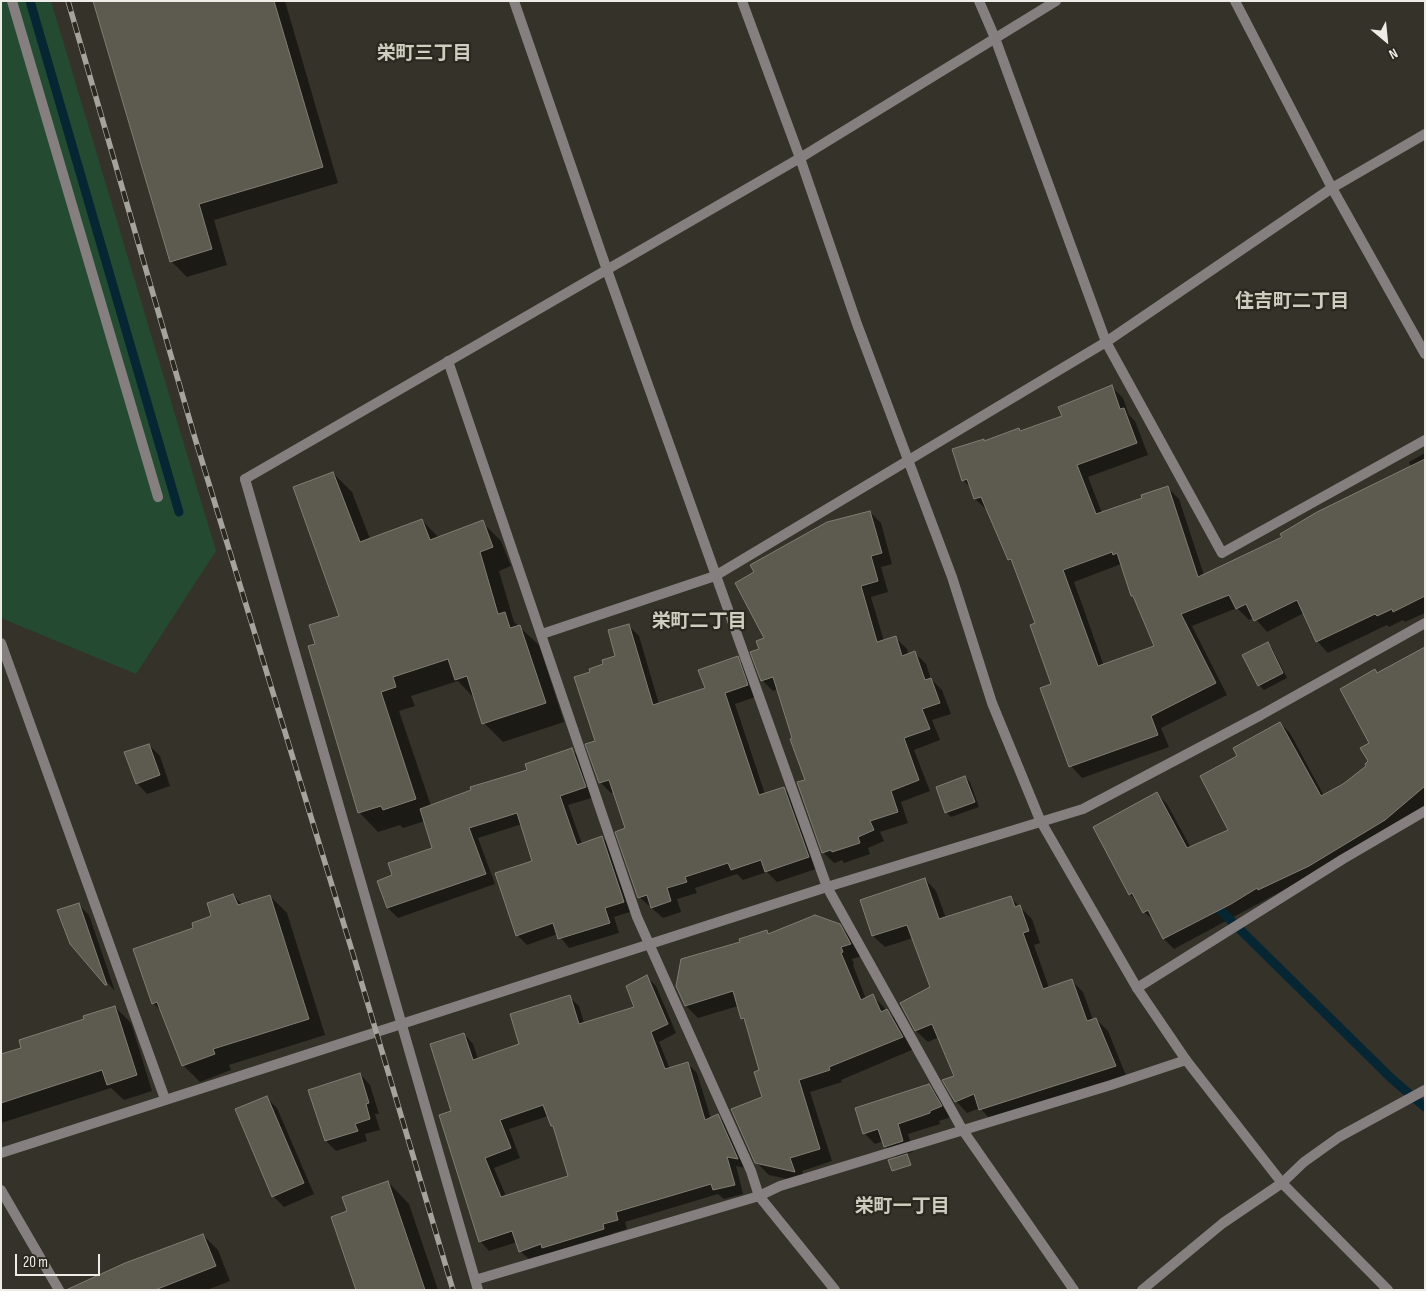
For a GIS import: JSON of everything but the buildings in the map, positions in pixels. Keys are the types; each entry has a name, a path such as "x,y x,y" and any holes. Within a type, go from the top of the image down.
{"street":[{"path":"12,1 158,497"},
{"path":"514,1 606,270 826,887 962,1129 1074,1290"},
{"path":"742,1 908,462 952,577 992,703 1040,820 1137,988 1186,1060 1282,1183 1388,1290"},
{"path":"979,1 996,38 1106,342 1222,553 1425,440"},
{"path":"1056,1 800,158 245,479 477,1285 759,1196 780,1186 1111,1085 1186,1060"},
{"path":"1235,1 1332,188 1425,354"},
{"path":"542,634 715,576 1106,342 1332,188 1425,134"},
{"path":"448,361 637,917 751,1171 759,1196 835,1290"},
{"path":"1,1153 650,943 1082,808 1261,715 1425,623"},
{"path":"1,643 165,1099"},
{"path":"1137,988 1343,859 1425,811"},
{"path":"1142,1290 1223,1223 1282,1183 1304,1162 1338,1137 1425,1090"},
{"path":"1,1190 59,1290"}],"green space":[{"path":"1,1 51,1 216,551 136,674 1,618"}],"waterway":[{"path":"30,1 179,512"},
{"path":"1212,902 1392,1079 1425,1107"}],"railway":[{"path":"68,1 194,435 353,954 453,1290"}],"district":[{"name":"栄町三丁目","path":"424,54"},
{"name":"住吉町二丁目","path":"1292,302"},
{"name":"栄町二丁目","path":"699,622"},
{"name":"栄町一丁目","path":"902,1207"}]}
